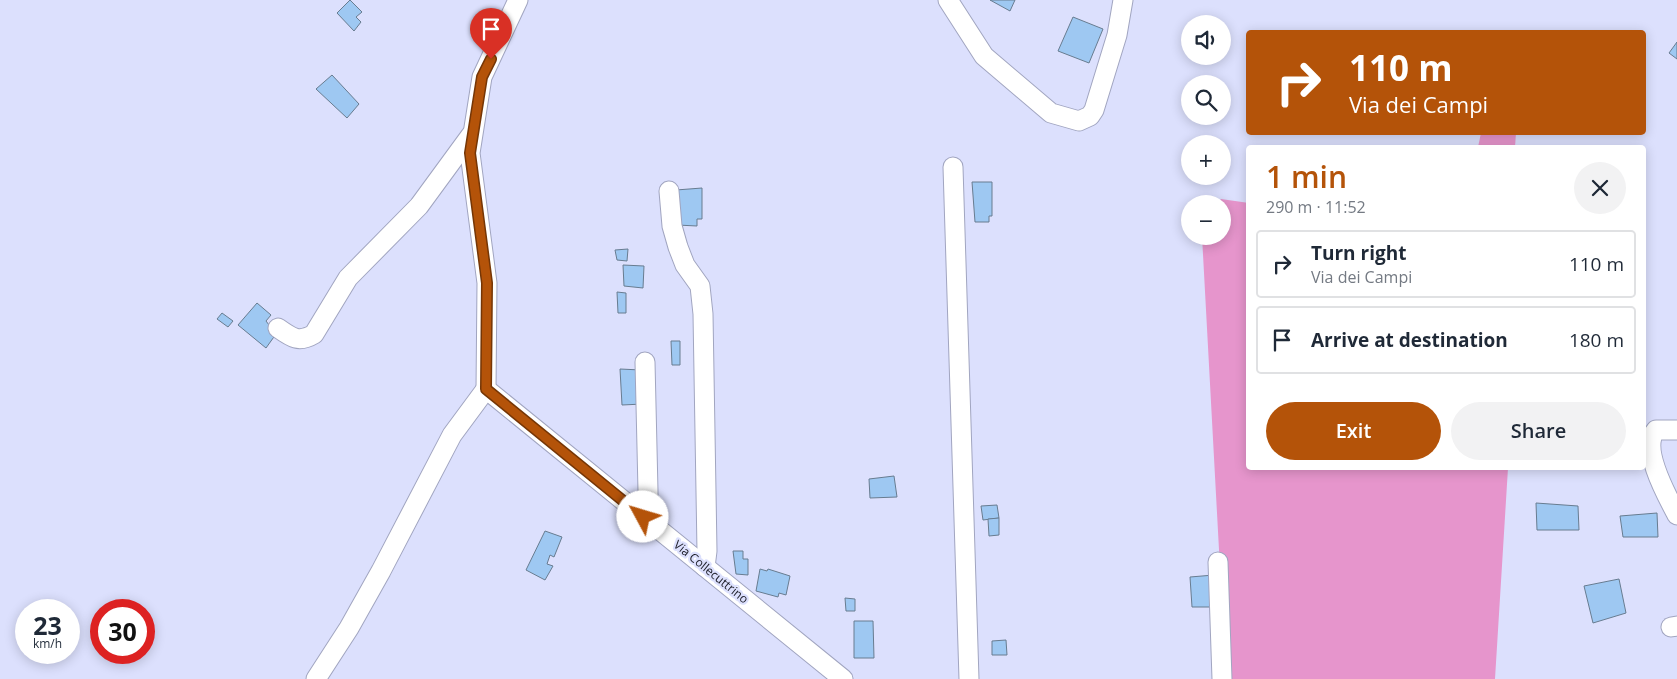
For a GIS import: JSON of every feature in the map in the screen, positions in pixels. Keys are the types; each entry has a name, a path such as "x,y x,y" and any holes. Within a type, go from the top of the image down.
{"street":[{"path":"948,0 984,56 1051,113 1079,121 1090,116 1094,110 1117,35 1124,0"},
{"path":"316,679 349,628 381,571 452,435 486,389 487,283 470,153 482,77 514,2"},
{"path":"278,328 296,340 305,339 314,334 348,278 419,206 473,132"},
{"path":"953,166 969,679"},
{"path":"669,191 672,226 685,265 700,286 703,314 707,504 707,551 704,567"},
{"path":"643,517 648,503 645,362"},
{"name":"Via Collecuttrino","path":"486,389 843,679"},
{"path":"1677,430 1656,430 1651,436 1650,442 1651,453 1660,478 1677,515"},
{"path":"1218,562 1222,679"}],"shaded area":[{"path":"1481,135 1516,135 1515,145 1478,145"},
{"path":"1231,200 1246,203 1246,470 1508,470 1495,679 1226,679 1202,245 1231,245"}],"building":[{"path":"350,0 362,12 356,17 361,22 354,31 337,13"},
{"path":"990,0 1015,0 1010,11"},
{"path":"1073,17 1103,29 1089,63 1058,51"},
{"path":"1677,42 1677,59 1669,53"},
{"path":"332,75 359,104 347,118 316,89"},
{"path":"972,182 992,182 992,216 989,216 989,222 975,222"},
{"path":"702,188 702,219 697,219 697,226 677,225 676,190"},
{"path":"628,249 627,261 617,260 615,250"},
{"path":"623,265 644,266 643,288 624,286"},
{"path":"617,292 626,293 626,313 618,313"},
{"path":"257,303 271,315 266,321 276,334 266,348 238,325"},
{"path":"222,313 233,321 228,327 217,319"},
{"path":"671,341 680,341 680,365 672,365"},
{"path":"620,369 641,370 643,404 622,405"},
{"path":"894,476 897,497 870,498 869,479"},
{"path":"1536,503 1578,506 1579,530 1537,530"},
{"path":"997,505 999,518 983,520 981,506"},
{"path":"1657,513 1658,537 1623,537 1620,516"},
{"path":"999,518 999,535 989,536 988,519"},
{"path":"545,531 562,537 554,557 550,555 547,564 553,566 545,580 526,570"},
{"path":"733,551 743,551 743,559 748,559 748,575 736,574"},
{"path":"760,569 767,571 768,569 790,576 786,595 779,593 778,597 756,591"},
{"path":"1214,575 1214,607 1192,607 1190,577"},
{"path":"1619,579 1626,613 1593,623 1584,586"},
{"path":"845,598 855,599 855,611 846,611"},
{"path":"854,621 873,621 874,658 854,658"},
{"path":"1006,640 1007,655 992,655 992,641"}],"route":[{"path":"491,59 482,77 470,153 487,283 486,389 643,517"}]}
